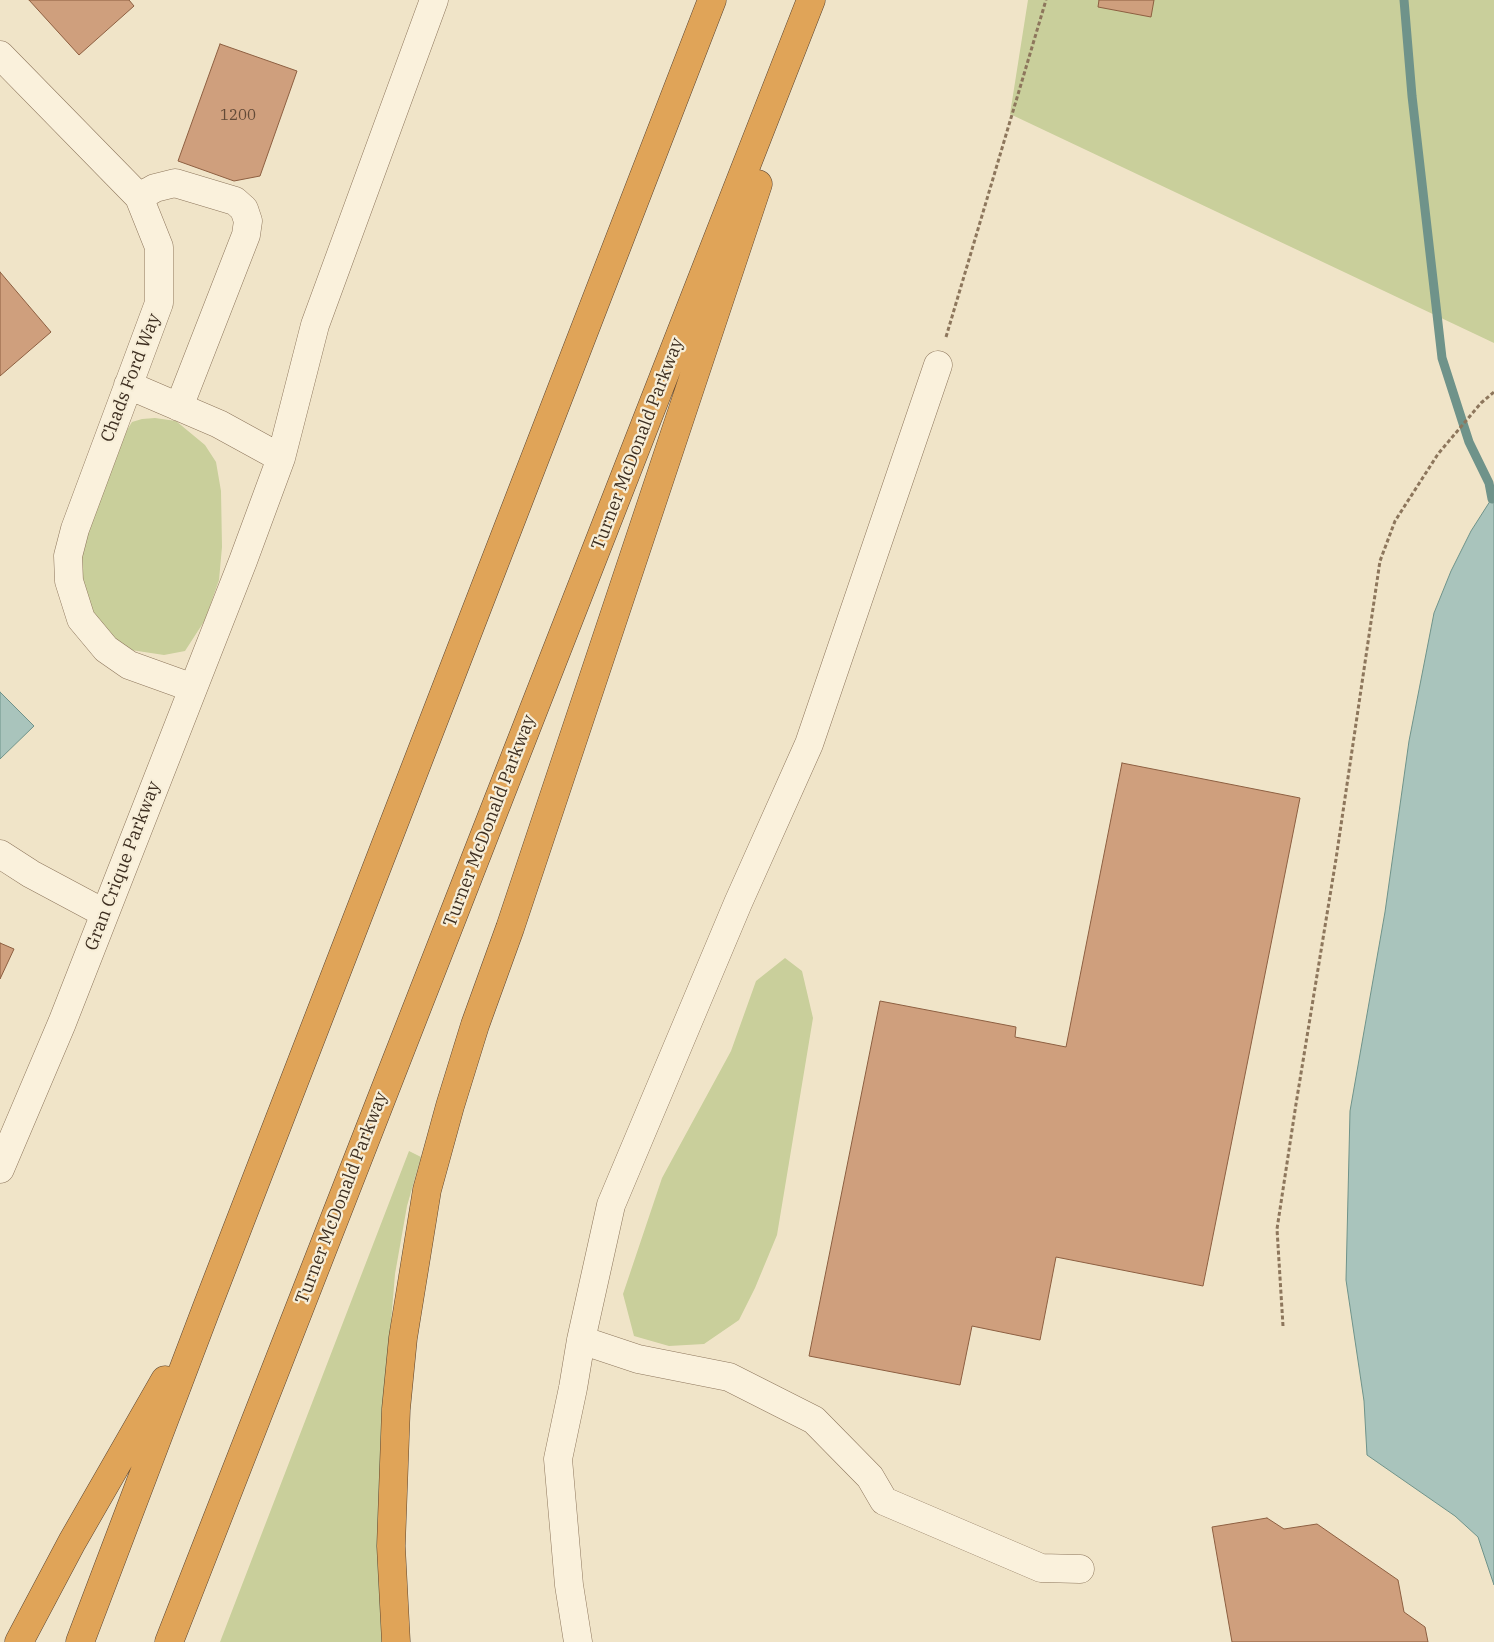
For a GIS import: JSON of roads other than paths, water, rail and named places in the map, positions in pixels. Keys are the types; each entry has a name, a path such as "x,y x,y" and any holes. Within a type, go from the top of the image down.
{"highway":[{"path":"80,1642 207,1307 712,0"},
{"name":"Turner McDonald Parkway","path":"169,1642 811,0"},
{"path":"396,1642 391,1546 396,1409 403,1338 427,1190 475,1025 510,928 819,0"},
{"path":"19,1642 72,1542 207,1307"}],"street":[{"name":"Gran Crique Parkway","path":"0,1169 58,1031 243,561 281,458 315,325 434,0"},
{"name":"Chads Ford Way","path":"0,55 139,197 159,247 159,303 75,529 68,556 69,581 81,619 106,649 129,665 193,688"},
{"path":"139,197 155,188 175,183 235,201 244,209 248,221 246,235 179,407"},
{"path":"578,1642 569,1585 558,1459 581,1340 611,1205 738,903 809,744 938,365"},
{"path":"128,385 219,424 281,458"},
{"path":"0,854 32,874 104,913"},
{"path":"581,1340 638,1359 730,1377 814,1420 870,1477 884,1501 1041,1568 1080,1569"}],"water":[{"path":"1494,495 1494,1585 1478,1537 1455,1516 1367,1455 1364,1401 1346,1280 1350,1111 1385,912 1409,741 1434,613 1451,571 1471,531"},
{"path":"0,692 34,726 0,759"}],"waterway":[{"path":"1404,0 1412,96 1442,358 1469,442 1489,483 1492,499"}]}
